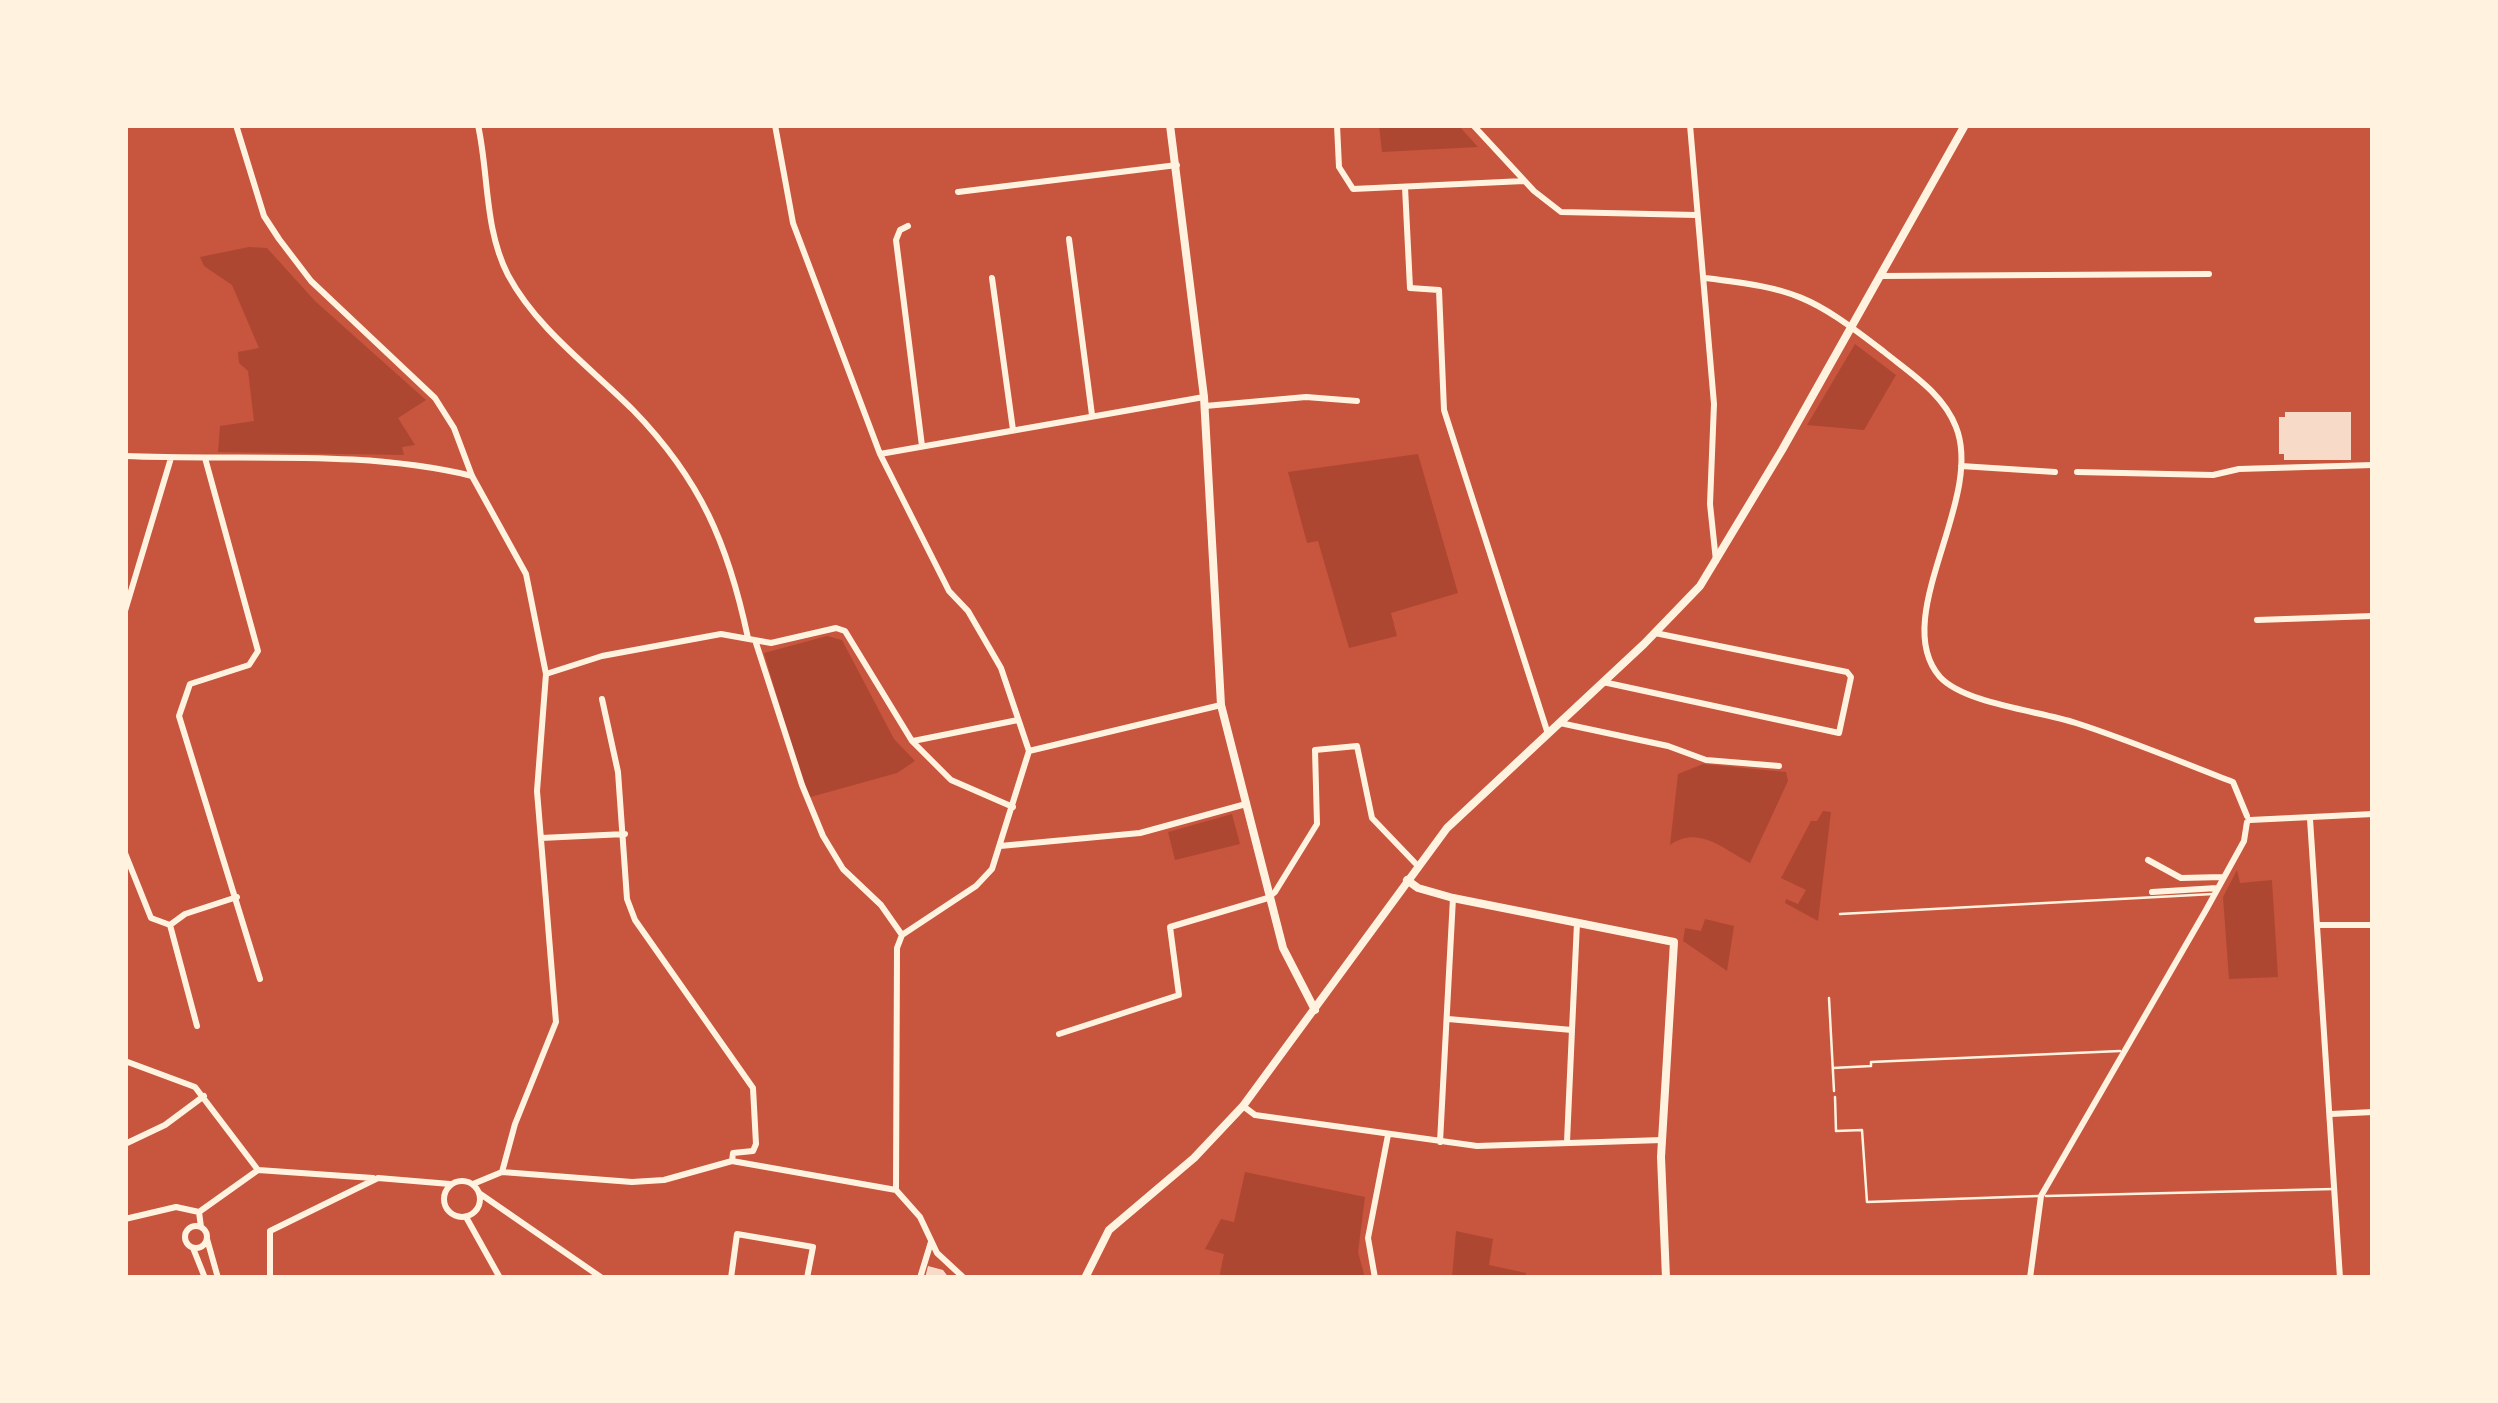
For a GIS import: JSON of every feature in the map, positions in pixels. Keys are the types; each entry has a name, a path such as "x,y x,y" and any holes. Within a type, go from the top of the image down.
{"main road":[{"path":"1170,125 1204,402 1222,705 1282,948 1315,1010"},
{"path":"1085,1278 1109,1230 1194,1158 1243,1106 1447,828 1656,633 1716,561 1965,125"},
{"path":"1407,880 1453,898 1674,942 1662,1140 1666,1278"}],"street":[{"path":"236,125 264,216 311,280 435,398 454,428 472,476 526,574 546,674 538,791 556,1022 515,1124 502,1172"},
{"path":"478,125 495,242 508,273 526,302 632,410 700,494 715,521 752,641 824,836 843,869 881,906 902,935"},
{"path":"776,125 793,223 880,454 948,591 968,611 1001,668 1029,750 992,868 976,886 902,935 897,948 896,1190"},
{"path":"1338,125 1339,167 1352,189 1524,181"},
{"path":"1474,125 1524,181 1561,212 1696,215"},
{"path":"1690,125 1714,404 1710,504 1716,561"},
{"path":"958,192 1177,166"},
{"path":"1405,186 1410,288 1439,290 1444,410 1548,735"},
{"path":"908,226 900,230 896,240 922,446"},
{"path":"1069,239 1092,416"},
{"path":"1879,276 2208,274"},
{"path":"992,278 1013,430"},
{"path":"1704,278 1788,290 1852,326 1942,401 1956,425 1961,466 1924,624 1927,655 1942,680 1973,696 2080,724 2233,782 2248,819 2244,841 2217,891 2042,1196 2030,1278"},
{"path":"880,454 1092,416 1204,402 1306,397 1358,401"},
{"path":"125,456 404,466 472,476"},
{"path":"125,611 170,458"},
{"path":"205,458 258,652 249,665 190,684 179,716 260,980"},
{"path":"2077,472 2213,475 2239,469 2373,465"},
{"path":"1961,466 2055,472"},
{"path":"2257,620 2373,616"},
{"path":"546,674 602,656 722,634 752,641 825,629 844,631 912,741 952,780 1014,807"},
{"path":"1603,682 1838,733 1851,677 1847,672 1656,633"},
{"path":"602,698 618,772 627,899 635,920 673,981 753,1088 756,1144 753,1151 732,1153 732,1162"},
{"path":"1029,750 1222,705"},
{"path":"912,741 1018,720"},
{"path":"1560,723 1668,746 1706,760 1779,766"},
{"path":"1059,1034 1179,995 1170,927 1268,898 1290,872 1316,824 1315,750 1356,746 1372,818 1417,865"},
{"path":"1000,846 1140,833 1246,804"},
{"path":"2248,819 2373,814"},
{"path":"2310,819 2340,1278"},
{"path":"540,838 624,834"},
{"path":"125,853 151,918 170,925"},
{"path":"2148,860 2181,878 2224,877"},
{"path":"2152,892 2217,891"},
{"path":"170,925 186,914 236,897"},
{"path":"1440,1142 1453,898"},
{"path":"1567,1142 1577,922"},
{"path":"170,925 198,1026"},
{"path":"2317,925 2373,926"},
{"path":"1448,1019 1572,1030"},
{"path":"125,1061 188,1083 204,1096 258,1170"},
{"path":"125,1144 165,1125 204,1096"},
{"path":"1243,1106 1254,1115 1477,1146 1662,1140"},
{"path":"2330,1114 2373,1112"},
{"path":"1376,1278 1368,1238 1388,1135"},
{"path":"473,1184 502,1172 632,1182 664,1180 732,1162 896,1190 920,1217 937,1253 964,1278"},
{"path":"125,1219 176,1207 199,1212 258,1170 450,1184 462,1180 473,1184 479,1193 602,1278"},
{"path":"270,1278 270,1231 378,1178"},
{"path":"450,1184 444,1195 445,1207 454,1216 466,1217 476,1210 479,1193"},
{"path":"199,1212 218,1278"},
{"path":"466,1217 500,1278"},
{"path":"201,1227 186,1232 205,1278"},
{"path":"731,1278 737,1234 813,1247 807,1278"},
{"path":"192,1247 202,1246 206,1239"},
{"path":"920,1278 931,1240"}],"lane":[{"path":"1840,914 2217,891"},
{"path":"1829,998 1836,1132 1862,1130 1867,1202 2334,1189"},
{"path":"1833,1068 1871,1066 1871,1062 2127,1050"}],"shaded area":[{"path":"1379,125 1458,125 1478,147 1382,152"},
{"path":"249,247 267,248 315,301 426,400 398,418 415,445 402,447 404,455 218,452 220,426 254,421 248,371 239,363 238,352 259,348 232,285 204,266 200,257"},
{"path":"1855,344 1896,375 1864,430 1807,425"},
{"path":"1418,454 1458,593 1391,613 1397,636 1349,648 1318,541 1307,543 1288,472"},
{"path":"827,636 842,640 894,739 915,761 897,773 807,798 764,653"},
{"path":"1703,764 1786,772 1788,781 1750,863 1700,838 1680,839 1670,845 1678,774"},
{"path":"1823,811 1831,812 1818,921 1785,903 1786,899 1798,904 1806,890 1781,878 1811,821 1817,821"},
{"path":"1232,814 1240,844 1175,860 1168,832"},
{"path":"2237,870 2240,883 2272,880 2278,977 2229,979 2223,897"},
{"path":"1705,919 1734,926 1727,971 1683,941 1685,928 1701,931"},
{"path":"1245,1172 1365,1197 1358,1252 1365,1278 1219,1278 1224,1254 1205,1249 1221,1219 1234,1222"},
{"path":"1456,1231 1493,1239 1489,1265 1526,1273 1525,1278 1452,1278"}],"building":[{"path":"2285,412 2351,412 2351,460 2284,460 2284,454 2279,454 2279,417 2285,417"},
{"path":"928,1266 943,1270 949,1278 925,1278"}]}
